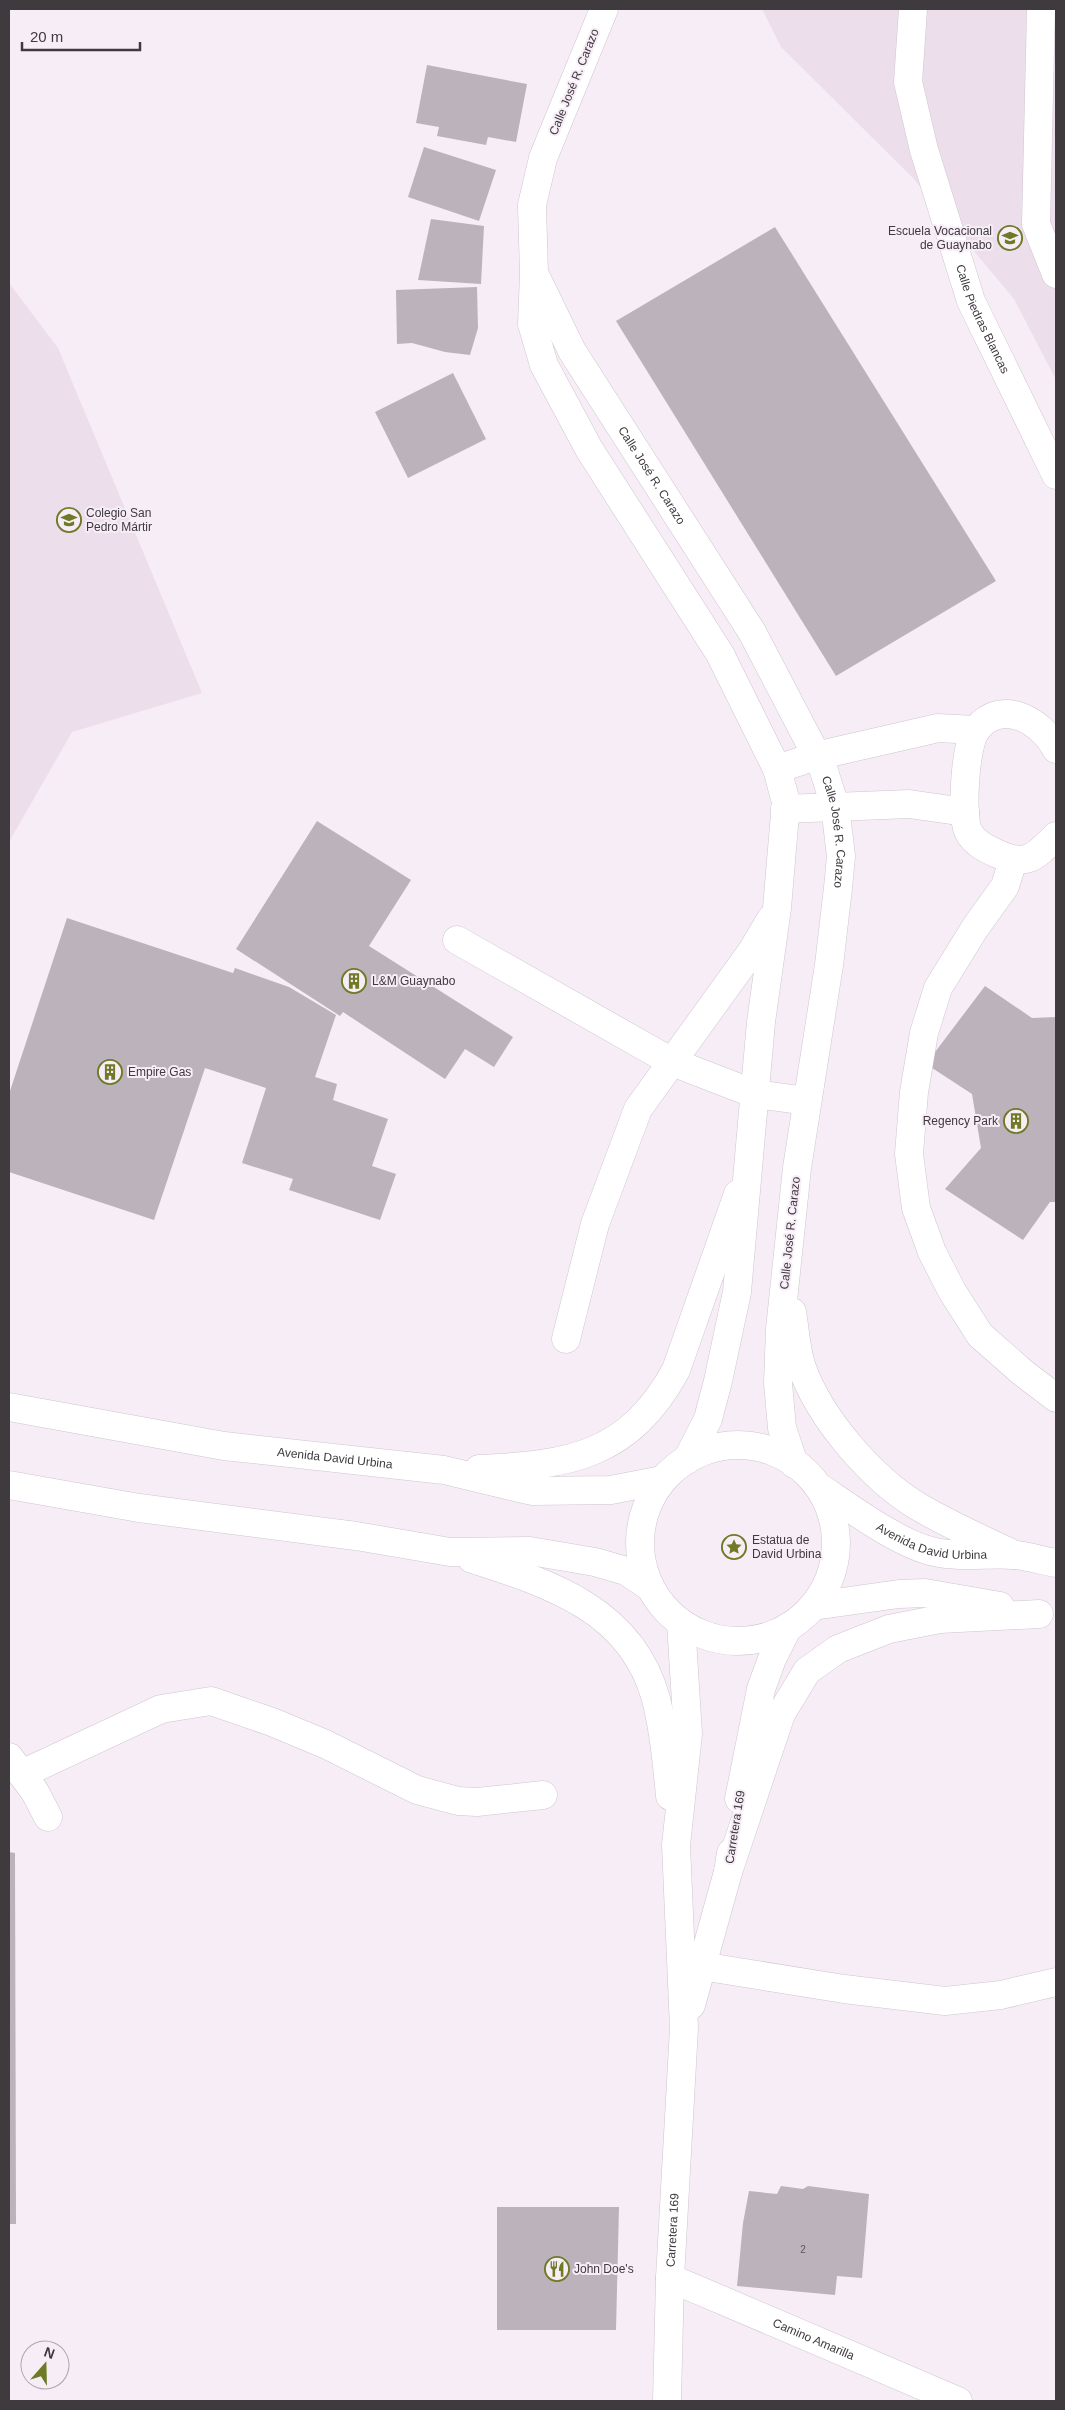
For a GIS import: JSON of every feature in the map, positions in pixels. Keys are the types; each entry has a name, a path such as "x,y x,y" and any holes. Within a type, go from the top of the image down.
{"street":[{"name":"Calle José R. Carazo","path":"604,9 543,158 532,205 534,274 532,324 544,366 589,449 720,654 777,769 786,802 777,908 761,1022 737,1292 708,1419 687,1460"},
{"name":"Calle Piedras Blancas","path":"913,9 908,82 924,150 971,301 1056,475"},
{"path":"1041,9 1036,224 1056,274"},
{"name":"Calle José R. Carazo","path":"534,274 572,352 752,632 816,756 835,806 841,856 838,888 797,1168 778,1382 782,1428 794,1464"},
{"path":"1056,750 1053,743 1027,718 1014,714 988,720 976,730 968,748 965,812 968,830 976,842 1012,860 1024,860 1034,857 1056,836"},
{"path":"777,769 816,756 938,728 976,730"},
{"path":"785,810 835,806 909,804 965,812"},
{"path":"1012,860 1005,886 975,928 938,988 924,1033 914,1092 909,1154 916,1208 932,1252 952,1291 980,1335 1022,1372 1056,1398"},
{"path":"566,1339 595,1224 638,1109 752,951 777,908"},
{"path":"457,940 672,1062 755,1094 807,1101"},
{"path":"444,1470 548,1464 580,1455 614,1442 640,1421 665,1391 676,1370 748,1164"},
{"path":"786,1275 801,1365 821,1406 843,1436 875,1473 918,1506 1015,1555"},
{"name":"Avenida David Urbina","path":"9,1407 224,1446 444,1470 532,1491 611,1490 662,1480"},
{"path":"733,1445 765,1449 794,1464 817,1486 832,1515 836,1547 829,1578 813,1606 788,1627 758,1639 726,1640 710,1637 681,1623 658,1600 650,1587 640,1556 641,1523 652,1494 662,1480 687,1460 701,1452 733,1445"},
{"path":"9,1485 139,1508 346,1535 450,1552 526,1576 582,1602 624,1636 643,1664 656,1698 663,1731 676,1845"},
{"name":"Avenida David Urbina","path":"817,1486 860,1515 914,1546 961,1557 1015,1555 1056,1563"},
{"path":"450,1552 530,1551 595,1562 626,1571 650,1587"},
{"path":"813,1606 889,1595 925,1593 1048,1616"},
{"path":"728,1872 781,1714 807,1671 838,1649 889,1629 940,1619 1048,1616"},
{"name":"Carretera 169","path":"667,2401 670,2278 684,2028 676,1845 688,1734 681,1623"},
{"name":"Carretera 169","path":"684,2028 728,1872 746,1754 761,1689 772,1658 788,1627"},
{"path":"48,1817 35,1792 16,1766 161,1709 211,1701 272,1722 325,1744 417,1790 458,1801 477,1802 543,1795"},
{"path":"702,1966 844,1989 945,2001 1001,1995 1056,1982"},
{"name":"Camino Amarilla","path":"670,2278 958,2401"}],"shaded area":[{"name":"Escuela Vocacional de Guaynabo","path":"762,9 1056,9 1056,380 1014,299 913,178 781,47"},
{"name":"Colegio San Pedro Mártir","path":"9,283 58,348 202,693 72,732 9,842"}],"building":[{"path":"427,65 527,84 516,142 488,137 486,145 437,136 439,127 416,123"},
{"path":"424,147 496,170 479,221 408,197"},
{"path":"431,219 484,226 481,284 418,280"},
{"path":"775,227 996,581 836,676 616,321"},
{"path":"477,287 478,328 470,355 445,352 412,343 397,344 396,290"},
{"path":"453,373 486,439 408,478 375,412"},
{"name":"L&M Guaynabo","path":"317,821 411,880 369,946 513,1037 494,1067 465,1049 445,1079 343,1012 340,1016 236,949"},
{"name":"Empire Gas","path":"67,918 233,973 235,968 289,987 336,1015 315,1077 337,1084 333,1100 388,1119 372,1166 396,1174 380,1220 289,1190 293,1179 242,1163 266,1088 205,1068 154,1220 9,1172 9,1094"},
{"name":"Regency Park","path":"985,986 1032,1018 1056,1017 1056,1202 1050,1202 1023,1240 945,1189 981,1148 972,1094 926,1064"},
{"path":"9,1852 15,1853 16,2224 9,2224"},
{"path":"781,2186 803,2189 808,2186 869,2194 862,2278 837,2276 835,2295 737,2286 743,2223 749,2191 777,2194"},
{"name":"John Doe's","path":"497,2207 619,2207 616,2330 497,2330"}],"place":[{"name":"Escuela Vocacional de Guaynabo","path":"1010,238"},
{"name":"Colegio San Pedro Mártir","path":"69,520"},
{"name":"L&M Guaynabo","path":"354,981"},
{"name":"Empire Gas","path":"110,1072"},
{"name":"Regency Park","path":"1016,1121"},
{"name":"Estatua de David Urbina","path":"734,1547"},
{"name":"John Doe's","path":"557,2269"}]}
